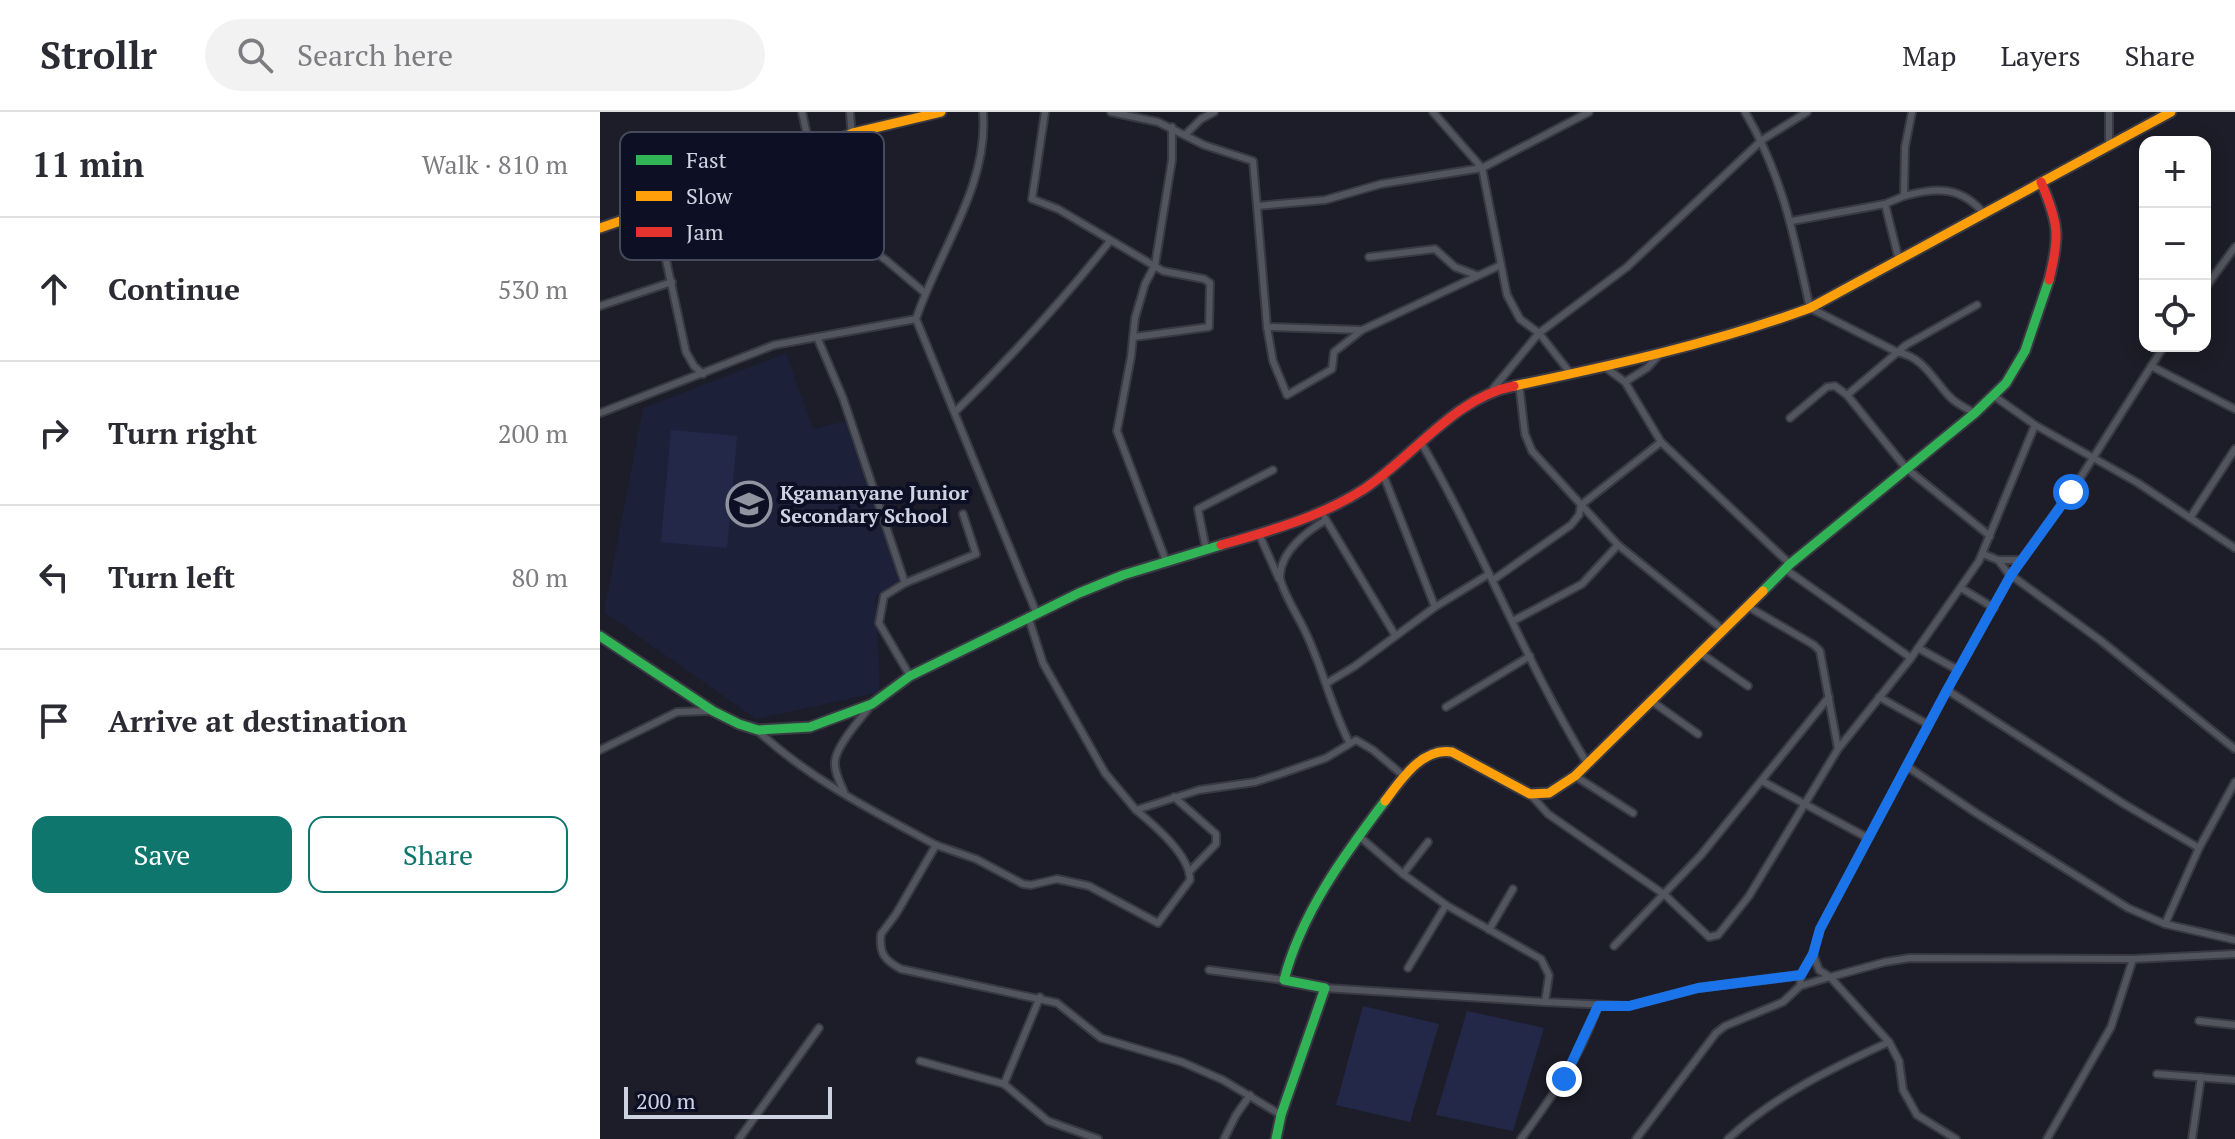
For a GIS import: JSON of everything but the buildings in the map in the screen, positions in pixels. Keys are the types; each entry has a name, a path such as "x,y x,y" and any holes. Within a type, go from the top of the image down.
{"street":[{"path":"802,112 806,132"},
{"path":"850,112 853,132"},
{"path":"857,132 941,112"},
{"path":"600,636 713,711 758,730 784,755 876,813 936,845 976,859 1023,884 1057,879 1089,886 1158,923 1190,880 1190,871 1169,841 1136,810 1105,773 1043,663 1032,614 916,319 952,238 980,158 984,142 983,112"},
{"path":"1045,112 1032,199 1058,209 1170,274 1208,280 1210,325 1205,329 1134,337"},
{"path":"1111,112 1158,122 1204,145 1253,161 1267,327 1273,361 1287,395 1332,369 1334,352 1362,330 1501,265"},
{"path":"1185,135 1201,119 1214,112"},
{"path":"1433,112 1482,168 1512,306 1523,323 1539,333 1572,374"},
{"path":"1257,206 1325,200 1381,184 1482,168 1589,112"},
{"path":"1745,112 1762,140 1792,221 1810,308"},
{"path":"1492,390 1539,333 1627,267 1762,140 1807,112"},
{"path":"1904,196 1905,147 1912,112"},
{"path":"2109,112 2109,144"},
{"path":"1279,579 1293,546 1324,516 1422,444 1456,412 1492,390 1605,367 1763,325 1810,308 2171,112"},
{"path":"1166,561 1117,431 1139,300 1155,265 1172,160 1172,127"},
{"path":"1530,794 1552,792 1575,776 1787,566 1994,396 2021,363 2057,243 2056,224 2041,182"},
{"path":"1792,221 1885,204 1904,196 1947,191 1971,200 1985,215"},
{"path":"1885,204 1899,260"},
{"path":"600,228 620,221"},
{"path":"955,412 1071,290 1110,241"},
{"path":"2211,280 2235,247"},
{"path":"1369,257 1435,249 1455,267 1476,275"},
{"path":"884,259 925,293"},
{"path":"667,260 686,352 703,374"},
{"path":"600,306 672,282"},
{"path":"1847,395 1897,352 1977,305"},
{"path":"1810,308 1916,359 1951,399 1975,413"},
{"path":"600,413 774,345 916,319"},
{"path":"1267,327 1362,330"},
{"path":"817,337 843,398 905,583"},
{"path":"1625,382 1647,368 1661,352"},
{"path":"1800,986 1801,975 1813,954 1820,929 2011,575 2094,456 2160,352"},
{"path":"2151,366 2235,409"},
{"path":"1605,367 1625,382 1661,442 1787,566 1911,658"},
{"path":"1519,384 1525,434 1530,448 1618,545 1722,629"},
{"path":"1790,418 1827,387 1835,386 1847,395 1906,468 1990,536"},
{"path":"1994,396 2035,425 2094,456 2235,548"},
{"path":"1284,980 1284,971 1299,931 1360,837 1405,777 1431,753 1445,750 1530,794 1548,814 1665,895 1709,937 1714,937 1749,896 1838,749 1911,658 1983,554 2035,425"},
{"path":"1327,683 1435,607 1491,577 1571,525 1579,515 1581,505 1661,442"},
{"path":"1422,444 1558,715 1587,763"},
{"path":"2190,518 2235,449"},
{"path":"1206,549 1198,509 1273,470"},
{"path":"1383,474 1435,607"},
{"path":"910,676 879,623 884,596 905,583 976,554 963,514"},
{"path":"758,730 810,727 872,704 910,676 1032,614 1123,575 1324,516"},
{"path":"1324,516 1395,635"},
{"path":"1259,534 1307,635 1349,742"},
{"path":"1513,621 1582,584 1618,545"},
{"path":"1983,554 1998,560 2021,560"},
{"path":"1998,560 2011,575 2100,640 2235,749"},
{"path":"1961,588 1994,608"},
{"path":"1747,606 1817,648 1822,656 1838,749"},
{"path":"1918,648 1958,670"},
{"path":"1699,652 1748,686"},
{"path":"1446,707 1530,656"},
{"path":"1947,690 2124,804 2199,848"},
{"path":"1614,946 1665,895 1829,697"},
{"path":"1879,697 1929,725"},
{"path":"1650,700 1698,734"},
{"path":"844,792 835,761 839,750 872,704"},
{"path":"600,750 677,712 713,711"},
{"path":"1136,810 1174,797 1255,782 1326,758 1349,742 1360,740 1405,777"},
{"path":"1908,767 2142,916 2235,940"},
{"path":"1575,776 1633,813"},
{"path":"1762,781 1868,838"},
{"path":"2165,924 2199,848 2235,782"},
{"path":"1174,797 1216,834 1216,844 1190,871"},
{"path":"1360,837 1446,905 1541,959 1549,975 1545,1002"},
{"path":"1403,874 1428,842"},
{"path":"936,845 881,934 883,956 901,969 1057,1003 1101,1038 1182,1062 1223,1080 1281,1115"},
{"path":"1489,930 1513,889"},
{"path":"1408,968 1446,905"},
{"path":"1813,954 1819,970 1830,977 1889,1042 1899,1061 1903,1090 1910,1105 1927,1123 1956,1139"},
{"path":"1636,1139 1716,1033 1725,1026 1783,1002 1800,986 1898,959 2133,959 2235,954"},
{"path":"2047,1139 2111,1027 2133,959"},
{"path":"1209,970 1325,988 1598,1006 1629,1006 1698,988 1801,975"},
{"path":"1276,1139 1281,1115 1325,988"},
{"path":"1004,1084 1040,997"},
{"path":"1521,1139 1557,1091 1598,1006"},
{"path":"2199,1021 2235,1025"},
{"path":"739,1139 819,1028"},
{"path":"1728,1139 1775,1101 1889,1042"},
{"path":"920,1061 1004,1084 1048,1121 1098,1139"},
{"path":"2157,1074 2235,1080"},
{"path":"2192,1139 2201,1077"},
{"path":"1224,1139 1250,1095"}],"shaded area":[{"name":"Kgamanyane Junior Secondary School","path":"786,353 813,429 845,421 899,580 876,596 880,692 756,719 604,612 643,408"},
{"path":"671,430 737,436 727,548 661,542"},
{"path":"1363,1006 1439,1024 1410,1122 1336,1105"},
{"path":"1467,1011 1544,1028 1513,1131 1436,1115"}],"traffic: fast":[{"path":"1763,591 1790,564 1975,413 2006,383 2025,351 2049,280"},
{"path":"600,636 713,711 739,724 758,730 810,727 872,704 910,676 1079,593 1123,575 1221,545"},
{"path":"1276,1139 1281,1115 1325,988 1284,980 1301,932 1313,909 1354,842 1385,801"}],"traffic: slow":[{"path":"857,132 941,112"},
{"path":"1514,386 1701,343 1810,308 2171,112"},
{"path":"600,228 620,221"},
{"path":"1385,801 1413,767 1441,752 1452,752 1530,794 1549,793 1575,776 1763,591"}],"traffic: jam":[{"path":"2041,182 2056,230 2049,280"},
{"path":"1221,545 1294,522 1347,499 1382,476 1473,402 1514,386"}],"place":[{"name":"Kgamanyane Junior Secondary School","path":"749,504"}],"route":[{"path":"1564,1079 1598,1006 1629,1006 1698,988 1801,975 1813,954 1820,929 1947,690 2021,560 2071,492"}]}
